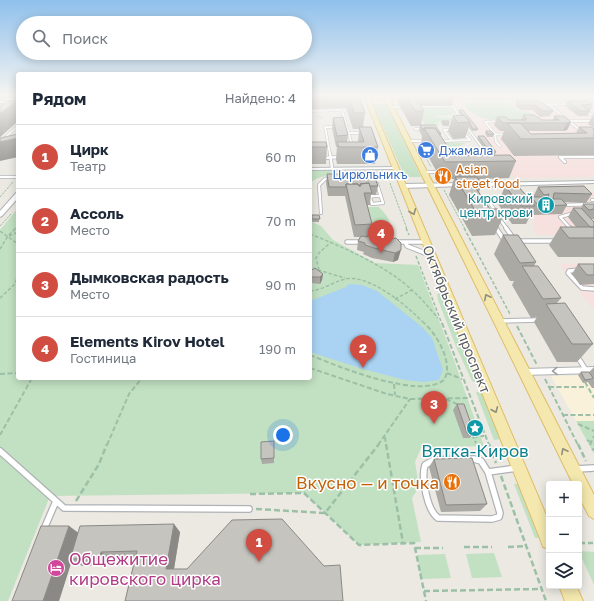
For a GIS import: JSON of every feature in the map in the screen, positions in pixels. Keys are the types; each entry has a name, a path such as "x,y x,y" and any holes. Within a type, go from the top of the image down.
{"main road":[{"name":"Октябрьский проспект","path":"376,124 546,534"},
{"path":"401,124 594,511"},
{"path":"568,589 574,601"}],"street":[{"path":"312,169 332,168 399,177 431,186 594,182"},
{"path":"0,215 16,196"},
{"path":"524,372 541,371 587,374"}],"lane":[{"path":"346,124 354,151"},
{"path":"487,124 495,134 496,142 500,146"},
{"path":"572,124 585,135 577,135"},
{"path":"466,125 487,155"},
{"path":"332,168 325,127 347,127"},
{"path":"0,143 16,128"},
{"path":"415,129 429,129"},
{"path":"451,140 444,130 455,130"},
{"path":"438,141 470,140 461,130"},
{"path":"349,134 364,133"},
{"path":"495,134 508,136"},
{"path":"409,141 432,141"},
{"path":"0,143 6,144"},
{"path":"317,158 343,157"},
{"path":"565,162 560,157 594,157"},
{"path":"425,172 436,172"},
{"path":"0,177 16,177"},
{"path":"366,177 399,177"},
{"path":"374,177 381,196 383,202 372,204 370,198 372,196 381,196"},
{"path":"321,213 319,185 325,179 334,178"},
{"path":"574,183 579,188"},
{"path":"516,184 520,189"},
{"path":"469,185 473,190"},
{"path":"588,197 594,203"},
{"path":"490,203 515,241"},
{"path":"557,205 594,203"},
{"path":"587,208 594,203"},
{"path":"574,233 560,217 580,211"},
{"path":"493,222 505,241 562,241"},
{"path":"347,242 369,242"},
{"path":"391,242 426,242"},
{"path":"405,242 407,246 431,255"},
{"path":"587,269 573,270 568,273 582,288 594,289"},
{"path":"499,321 547,320"},
{"path":"574,351 587,374"},
{"path":"0,451 64,508 249,509"},
{"path":"474,459 481,461 488,472 500,513 499,517 492,519 443,520 435,517 431,510 423,473 424,466 428,462 434,460 474,459"},
{"path":"488,472 519,468"},
{"path":"573,469 592,468"},
{"path":"42,536 56,501"}],"path":[{"path":"388,177 411,242"},
{"path":"0,197 16,179"},
{"path":"442,187 592,468"},
{"path":"0,226 14,211"},
{"path":"0,249 8,236 16,227"},
{"path":"0,231 16,242"},
{"path":"8,236 16,233"},
{"path":"312,235 331,242 391,274 412,290 440,320"},
{"path":"319,270 316,258 319,253 331,242"},
{"path":"414,249 484,436 499,471 546,601"},
{"path":"312,356 394,384 431,386 443,382 447,373 446,360 439,342 433,332 395,299 375,286 361,280 346,278 315,269"},
{"path":"312,291 317,291 333,282 346,278"},
{"path":"0,298 15,284 16,281"},
{"path":"395,299 412,290"},
{"path":"312,369 410,399 470,398"},
{"path":"0,374 16,373"},
{"path":"447,373 463,379"},
{"path":"587,374 589,386 594,398"},
{"path":"0,435 31,380"},
{"path":"71,508 99,463 119,415 140,380"},
{"path":"394,384 395,395"},
{"path":"549,387 589,386"},
{"path":"431,398 434,407"},
{"path":"443,398 460,406"},
{"path":"326,514 385,437 410,399"},
{"path":"563,415 594,415"},
{"path":"578,424 594,431"},
{"path":"471,431 476,443"},
{"path":"473,437 484,436"},
{"path":"587,440 592,444 594,436"},
{"path":"385,437 402,543"},
{"path":"250,494 304,493 359,545 414,542 426,601"},
{"path":"249,509 326,514"},
{"path":"582,543 593,543"},
{"path":"508,547 526,546"},
{"path":"464,548 492,547"},
{"path":"415,548 443,548"},
{"path":"424,591 541,589"}],"shaded area":[{"path":"471,124 594,124 594,177 514,178"},
{"path":"594,192 594,245 576,235 538,235 533,228 534,215 517,193"},
{"path":"594,263 594,309 593,309 559,264"},
{"path":"594,375 594,454 551,376"}],"green space":[{"path":"382,124 396,124 421,177 405,177"},
{"path":"425,124 438,124 439,126 426,126"},
{"path":"441,142 466,143 455,148 458,156 464,158 476,153 472,146 487,156 455,165"},
{"path":"312,170 338,170 332,174 312,181"},
{"path":"366,207 379,207 387,216 391,226 380,226 373,224"},
{"path":"16,210 16,380 312,380 312,222 321,226 333,240 375,263 418,265 454,360 484,446 421,448 415,462 419,487 412,498 421,542 359,545 304,493 50,496 8,601 0,601 0,230"},
{"path":"441,293 445,295 476,375 475,382 472,381 457,349 438,300 437,294"},
{"path":"476,392 484,394 501,439 494,440"},
{"path":"576,421 594,421 594,454"},
{"path":"514,484 519,484 541,538 535,538"},
{"path":"582,551 594,552 594,585 582,558"},
{"path":"494,553 502,577 472,578 466,554"},
{"path":"445,554 451,578 421,579 417,555"}],"water":[{"path":"349,284 362,285 377,291 422,327 432,338 443,370 439,380 424,382 405,380 363,369 312,353 312,299 346,287"}],"building":[{"path":"334,124 345,124 348,135 337,136"},
{"path":"470,124 474,124 478,129 473,129"},
{"path":"508,124 521,124 531,134 587,133 579,127 591,127 594,129 594,138 521,139"},
{"path":"420,125 435,125 441,134 439,134 435,128 424,128 424,131"},
{"path":"359,127 371,127 378,147 339,147 337,142 364,142"},
{"path":"424,128 435,128 453,154 450,154 451,156 510,155 516,161 445,162"},
{"path":"486,131 491,131 494,134 488,134"},
{"path":"16,134 16,138 0,142 0,138"},
{"path":"478,136 484,136 496,152 490,152"},
{"path":"312,142 326,142 327,147 312,147"},
{"path":"353,172 365,172 366,175 374,175 378,186 370,186 369,183 360,184 360,186 358,184 346,184 346,187 329,187 327,174 353,174"},
{"path":"455,177 477,177 482,184 473,184 490,209 498,209 503,217 479,217"},
{"path":"369,183 372,193 364,193 372,224 355,225 346,184 358,184 361,186 360,184"},
{"path":"505,186 518,186 535,206 521,206"},
{"path":"584,186 592,194 554,193 553,199 561,199 567,205 539,206 531,197 548,198 549,194 544,195 538,187"},
{"path":"583,204 594,204 594,209 589,210"},
{"path":"573,208 581,208 594,222 594,227 590,227"},
{"path":"312,215 319,215 320,219 312,219"},
{"path":"560,227 594,227 594,238 569,238"},
{"path":"382,228 389,228 391,232 383,232"},
{"path":"368,235 390,239 396,238 401,243 401,250 395,253 374,248 358,241 361,236 367,237"},
{"path":"503,235 518,235 536,262 520,263"},
{"path":"578,264 594,264 594,275 587,275"},
{"path":"522,266 538,266 561,298 543,299"},
{"path":"315,268 323,274 320,277 312,277 312,270"},
{"path":"565,303 593,344 572,344 546,304"},
{"path":"581,372 589,372 593,378 585,380"},
{"path":"457,404 464,404 474,432 467,433"},
{"path":"274,441 274,458 261,459 261,442"},
{"name":"Вкусно — и точка","path":"472,458 487,504 446,505 434,459"},
{"path":"282,519 324,566 340,565 343,601 125,601 137,551 101,552 100,558 70,559 80,526 174,524 166,569 187,569 232,520"},
{"path":"41,526 69,526 43,601 12,601"}],"place":[{"name":"Джамала","path":"426,150"},
{"name":"Цирюльникъ","path":"370,155"},
{"name":"Asian street food","path":"443,176"},
{"name":"Кировский центр крови","path":"546,205"},
{"name":"Elements Kirov Hotel","path":"381,253"},
{"name":"Ассоль","path":"363,368"},
{"name":"Дымковская радость","path":"434,424"},
{"name":"Вятка-Киров","path":"475,428"},
{"name":"Вкусно — и точка","path":"452,482"},
{"name":"Цирк","path":"259,562"},
{"name":"Общежитие кировского цирка","path":"56,568"}]}
